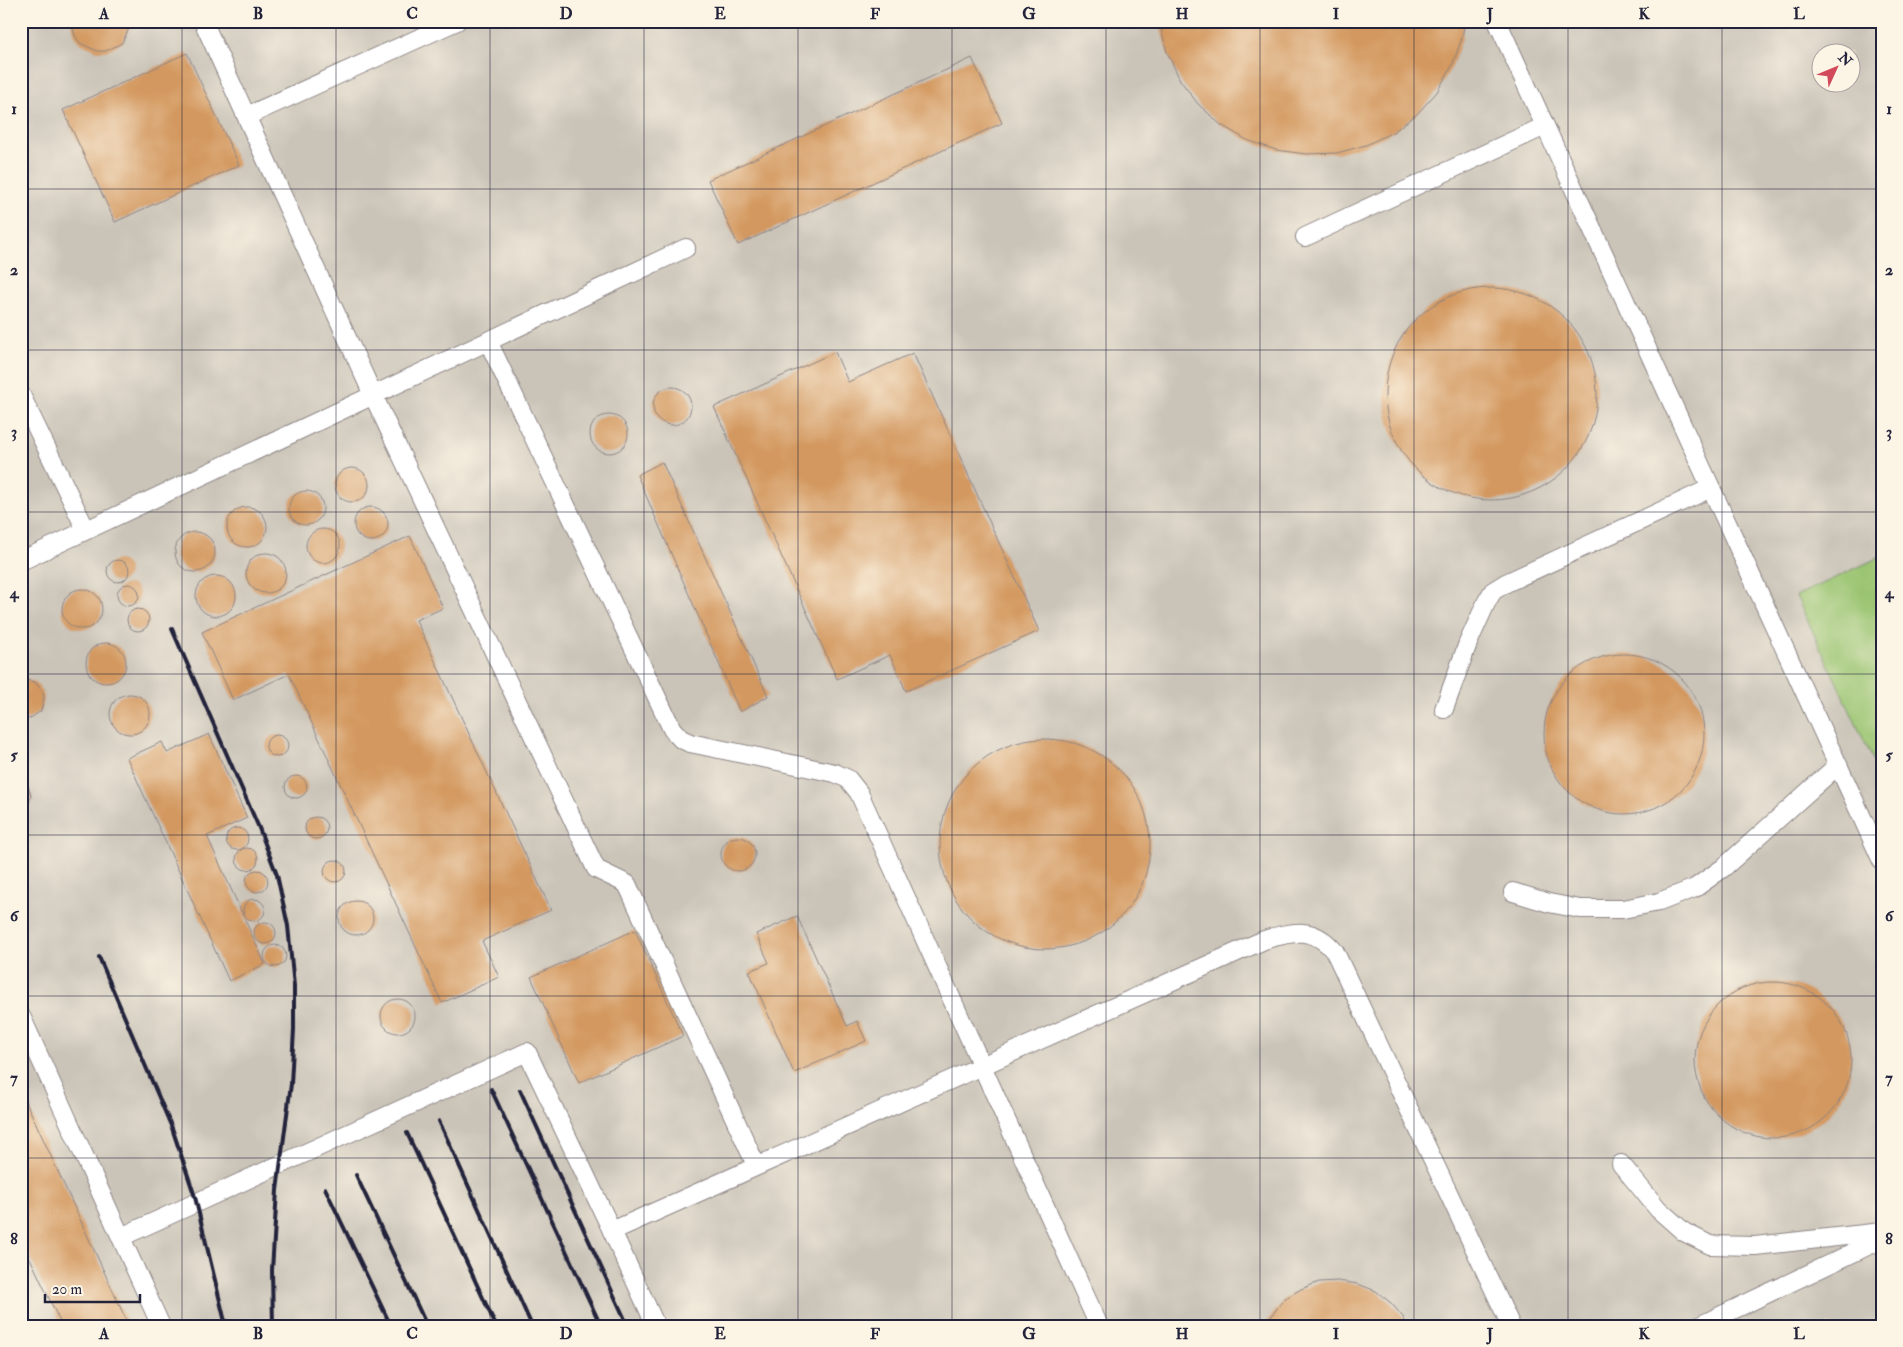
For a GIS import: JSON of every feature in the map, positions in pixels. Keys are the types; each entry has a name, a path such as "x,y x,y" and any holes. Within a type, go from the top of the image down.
{"lane":[{"path":"203,21 373,395 596,868 628,884 756,1165"},
{"path":"247,116 457,21"},
{"path":"1497,21 1882,861"},
{"path":"1305,237 1545,126"},
{"path":"21,560 686,248"},
{"path":"488,341 672,729 681,739 690,744 835,773 848,780 859,793 1099,1326"},
{"path":"21,395 86,530"},
{"path":"1444,709 1468,643 1493,592 1506,583 1711,488"},
{"path":"1513,892 1549,903 1580,909 1623,909 1658,902 1695,888 1723,868 1838,765"},
{"path":"612,1231 756,1165 1264,940 1298,932 1313,934 1326,940 1335,952 1511,1326"},
{"path":"21,1016 161,1326"},
{"path":"121,1237 527,1052 656,1326"},
{"path":"1621,1164 1658,1209 1684,1232 1710,1245 1755,1246 1882,1232"},
{"path":"1699,1326 1882,1239"}],"shaded area":[{"path":"21,21 1882,21 1882,556 1796,597 1882,779 1882,1326 21,1326"}],"green space":[{"path":"1882,556 1882,779 1796,596"}],"building":[{"path":"71,21 130,21 130,26 122,43 106,51 97,51 80,43 75,36"},
{"path":"1159,21 1465,21 1462,38 1452,66 1437,92 1417,114 1393,132 1366,145 1337,153 1306,154 1276,150 1247,140 1221,125 1198,104 1180,80 1167,52"},
{"path":"187,53 239,165 115,222 63,110"},
{"path":"972,58 1002,123 738,245 708,180"},
{"path":"1491,288 1512,290 1531,296 1550,306 1566,319 1579,335 1589,354 1595,373 1597,394 1595,415 1589,434 1579,453 1566,469 1550,482 1531,492 1512,498 1491,500 1470,498 1451,492 1432,482 1416,469 1403,453 1393,434 1387,415 1385,394 1387,373 1393,354 1403,335 1416,319 1432,306 1451,296 1470,290"},
{"path":"835,352 848,382 913,353 1039,631 906,691 890,655 837,679 714,407"},
{"path":"672,387 686,392 691,406 686,420 672,425 658,420 653,406 658,392"},
{"path":"609,415 623,420 628,434 623,448 609,453 595,448 590,434 595,420"},
{"path":"662,462 768,696 740,712 637,475"},
{"path":"352,468 359,469 364,473 368,478 368,492 364,497 359,501 352,502 345,501 340,497 336,492 335,485 336,478 340,473 345,469"},
{"path":"306,491 318,496 323,508 318,520 306,525 294,520 289,508 294,496"},
{"path":"251,507 258,510 264,516 267,527 266,535 258,544 251,547 243,547 236,544 228,535 227,523 230,516 239,508"},
{"path":"371,507 383,512 388,524 383,536 371,541 359,536 354,524 359,512"},
{"path":"323,529 335,534 340,546 335,558 323,563 311,558 306,546 311,534"},
{"path":"199,532 206,535 212,541 215,552 214,560 206,569 199,572 191,572 184,569 176,560 175,548 178,541 187,533"},
{"path":"410,536 443,608 416,620 551,910 482,941 499,977 442,1003 289,674 233,700 202,632"},
{"path":"270,553 277,556 283,562 286,573 285,581 277,590 270,593 262,593 255,590 247,581 246,569 249,562 258,554"},
{"path":"118,560 126,563 129,571 126,579 118,582 110,579 107,571 110,563"},
{"path":"220,576 227,579 233,585 236,596 235,604 227,613 220,616 212,616 205,613 197,604 196,592 199,585 208,577"},
{"path":"128,584 136,587 139,595 136,603 128,606 120,603 117,595 120,587"},
{"path":"86,589 93,592 99,598 102,609 101,617 93,626 86,629 78,629 71,626 63,617 62,605 65,598 74,590"},
{"path":"138,609 146,612 149,620 146,628 138,631 130,628 127,620 130,612"},
{"path":"110,643 117,646 123,652 126,663 125,671 117,680 110,683 102,683 95,680 87,671 86,659 89,652 98,644"},
{"path":"1616,654 1632,654 1655,660 1675,672 1686,683 1698,703 1704,726 1704,742 1698,765 1686,785 1675,796 1655,808 1632,814 1616,814 1593,808 1573,796 1562,785 1550,765 1544,742 1544,726 1550,703 1562,683 1573,672 1593,660"},
{"path":"21,679 35,682 43,692 44,699 41,711 29,719 21,719"},
{"path":"134,694 141,697 147,703 150,714 149,722 141,731 134,734 126,734 119,731 111,722 110,710 113,703 122,695"},
{"path":"209,734 247,818 207,836 265,964 229,981 127,758 162,742 167,753"},
{"path":"277,735 285,738 288,746 285,754 277,757 269,754 266,746 269,738"},
{"path":"1035,739 1055,739 1076,743 1095,751 1112,763 1126,777 1138,794 1146,813 1150,844 1146,875 1138,894 1126,911 1112,925 1095,937 1076,945 1055,949 1035,949 1014,945 995,937 978,925 964,911 952,894 944,875 940,854 940,834 944,813 952,794 964,777 978,763 995,751 1014,743"},
{"path":"296,776 304,779 307,787 304,795 296,798 288,795 285,787 288,779"},
{"path":"21,780 28,785 31,796 28,806 21,811"},
{"path":"316,817 324,820 327,828 324,836 316,839 308,836 305,828 308,820"},
{"path":"237,828 245,831 248,839 245,847 237,850 229,847 226,839 229,831"},
{"path":"738,837 745,838 750,842 754,847 754,861 750,866 745,870 738,871 731,870 726,866 722,861 721,854 722,847 726,842 731,838"},
{"path":"247,848 255,851 258,859 255,867 247,870 239,867 236,859 239,851"},
{"path":"335,860 343,863 346,871 343,879 335,882 327,879 324,871 327,863"},
{"path":"257,870 265,873 268,881 265,889 257,892 249,889 246,881 249,873"},
{"path":"254,899 262,902 265,910 262,918 254,921 246,918 243,910 246,902"},
{"path":"356,901 363,902 368,906 372,911 372,925 368,930 363,934 356,935 349,934 344,930 340,925 339,918 340,911 344,906 349,902"},
{"path":"797,916 847,1026 857,1021 866,1041 794,1073 749,971 769,963 756,934"},
{"path":"265,922 273,925 276,933 273,941 265,944 257,941 254,933 257,925"},
{"path":"635,930 683,1036 579,1083 531,977"},
{"path":"275,945 283,948 286,956 283,964 275,967 267,964 264,956 267,948"},
{"path":"1765,982 1781,982 1796,985 1810,991 1823,999 1834,1010 1848,1037 1851,1060 1850,1075 1842,1097 1834,1110 1823,1121 1796,1135 1781,1138 1765,1138 1750,1135 1736,1129 1723,1121 1712,1110 1698,1083 1695,1068 1695,1052 1698,1037 1704,1023 1712,1010 1723,999 1750,985"},
{"path":"398,999 410,1004 415,1016 410,1028 398,1033 386,1028 381,1016 386,1004"},
{"path":"21,1091 129,1326 62,1326 21,1239"},
{"path":"1338,1281 1358,1284 1376,1291 1391,1303 1403,1317 1407,1326 1264,1326 1284,1299 1301,1289 1319,1282"}],"railway":[{"path":"172,629 259,828 277,875 288,926 294,986 294,1029 291,1084 277,1190 272,1270 273,1326"},
{"path":"99,957 172,1128 195,1197 226,1326"},
{"path":"491,1089 601,1326"},
{"path":"520,1090 628,1326"},
{"path":"439,1121 532,1326"},
{"path":"407,1133 496,1326"},
{"path":"356,1175 427,1326"},
{"path":"325,1188 391,1326"}]}
